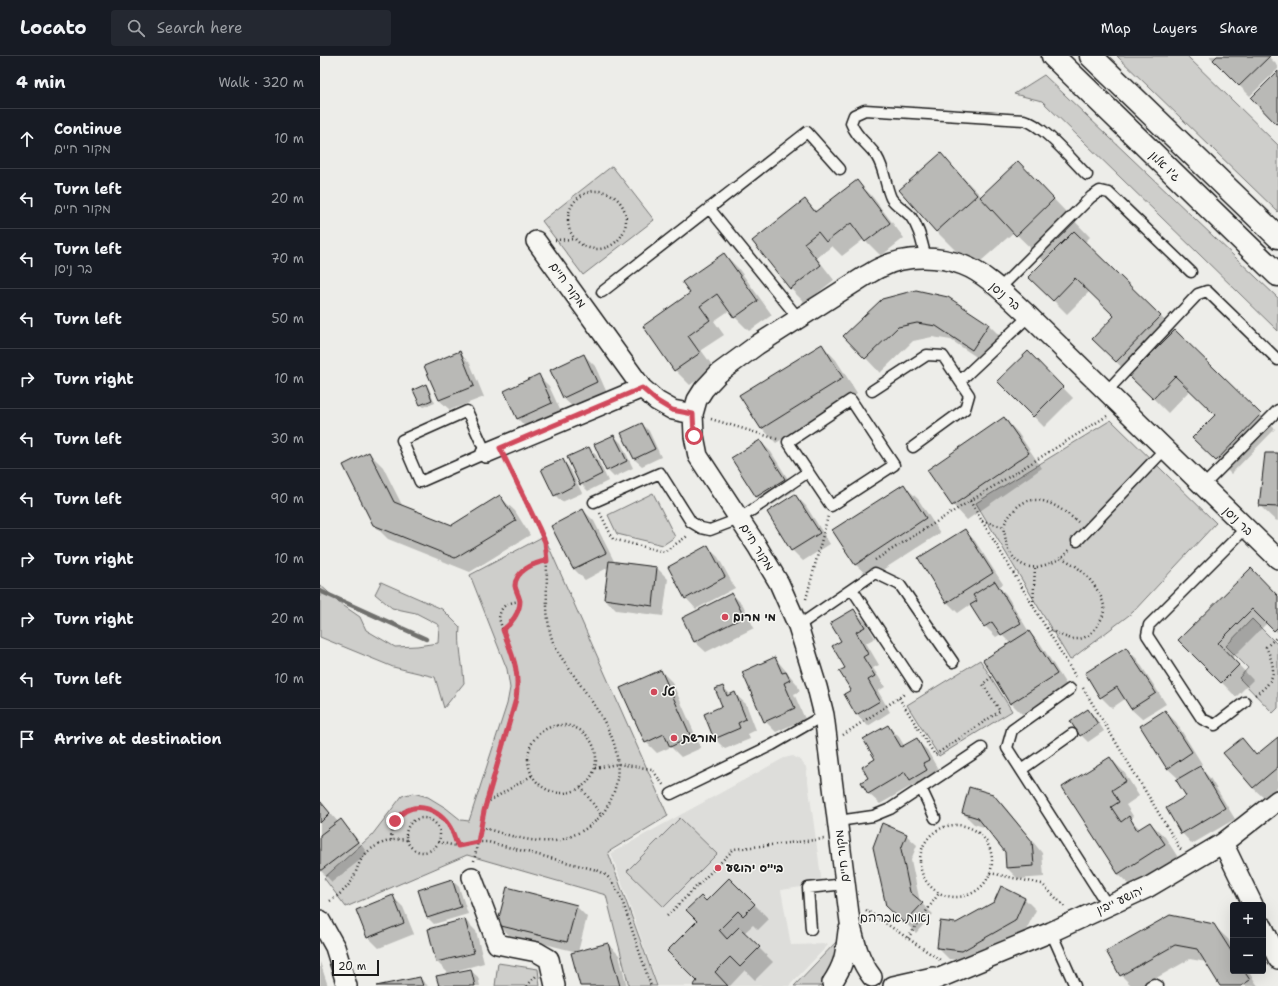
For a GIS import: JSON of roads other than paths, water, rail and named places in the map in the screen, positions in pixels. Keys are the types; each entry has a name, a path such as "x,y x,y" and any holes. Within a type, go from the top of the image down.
{"main road":[{"name":"ג'ו אלון","path":"1053,56 1278,275"},
{"path":"1091,56 1278,237"}],"street":[{"name":"מקור חיים","path":"536,241 642,388 657,401 672,410 693,414 694,436 698,456 779,583 798,626 817,687 824,716 829,745 850,922 858,953 864,966 883,984"},
{"name":"בר ניסן","path":"693,414 697,400 719,373 757,345 883,266 902,260 926,258 943,259 964,265 999,289 1278,559"},
{"path":"493,451 642,388"},
{"name":"יהושע ייבין","path":"920,986 1051,932 1147,888 1224,843 1278,800"},
{"path":"1224,843 1251,902"},
{"path":"472,877 497,944 537,952 549,959 555,986"},
{"path":"320,920 335,947 348,986"},
{"name":"מקור חיים","path":"831,984 845,959 850,922"},
{"path":"1266,933 1278,959"},
{"path":"831,984 839,976 854,971 864,973 883,984"},
{"name":"יהושע ייבין","path":"883,984 952,972"}],"lane":[{"path":"926,258 917,228 911,217 892,200 887,188 882,167 876,156 855,133 851,124 854,115 865,110 1031,122 1041,129 1087,175"},
{"path":"602,292 807,132 840,169"},
{"path":"999,289 1091,197 1100,191 1109,193 1191,272"},
{"path":"709,208 799,319"},
{"path":"1106,392 1198,294 1207,291 1278,360"},
{"path":"960,381 1028,316"},
{"path":"872,391 927,355 943,356 969,395 965,409 913,447"},
{"path":"851,400 894,465 830,506 808,472 788,442 851,400"},
{"path":"1203,486 1278,410"},
{"path":"467,411 493,451 420,482 402,440 467,411"},
{"path":"1077,541 1165,449"},
{"path":"594,502 660,473 691,522 701,528 710,530 739,519 808,472"},
{"path":"1245,702 1215,725 1202,719 1147,635 1149,625 1246,528"},
{"path":"798,626 876,573 900,585 953,662"},
{"path":"852,589 916,686"},
{"path":"1070,689 1012,730 1007,748 1108,906"},
{"path":"670,794 772,745 824,716"},
{"path":"1021,770 1072,734"},
{"path":"839,829 890,809 982,748"},
{"path":"921,788 935,818"},
{"path":"811,929 808,888 846,891"},
{"path":"1051,932 1075,986"},
{"path":"1150,986 1154,984 1158,986"}],"waterway":[{"path":"320,591 426,639"}],"place":[{"name":"מי מרום","path":"725,617"},
{"name":"טל","path":"654,692"},
{"name":"מורשת","path":"674,738"},
{"name":"בי\"ס יהושע","path":"718,868"}],"district":[{"name":"נאות אברהם","path":"895,917"}]}
